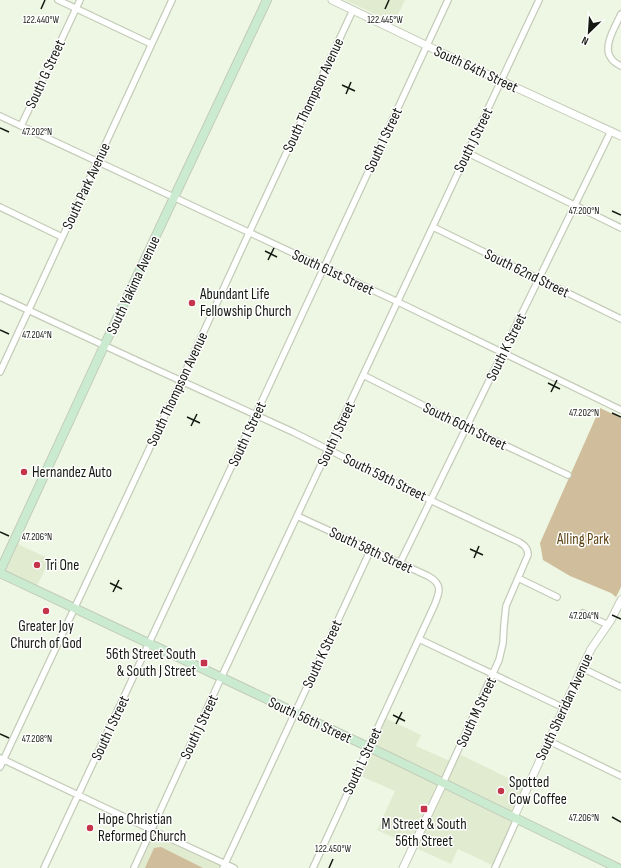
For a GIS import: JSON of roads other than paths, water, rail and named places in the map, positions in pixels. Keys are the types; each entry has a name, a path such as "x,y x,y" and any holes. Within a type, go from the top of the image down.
{"main road":[{"name":"South Yakima Avenue","path":"0,572 104,346 267,0"},
{"name":"South 56th Street","path":"0,572 74,609 443,782 618,868"}],"street":[{"path":"58,0 152,44"},
{"name":"South G Street","path":"21,126 80,0"},
{"name":"South Park Avenue","path":"0,372 172,0"},
{"name":"South 64th Street","path":"332,0 621,136"},
{"name":"South I Street","path":"44,868 256,416 448,0"},
{"name":"South J Street","path":"134,868 221,678 539,0"},
{"name":"South Thompson Avenue","path":"0,767 2,759 181,381 353,10"},
{"path":"621,14 608,43 608,54 611,59 621,66"},
{"name":"South 61st Street","path":"0,116 398,302 621,410"},
{"name":"South K Street","path":"400,563 611,131"},
{"path":"468,153 621,228"},
{"path":"0,207 62,237"},
{"name":"South 62nd Street","path":"433,226 621,319"},
{"name":"South 59th Street","path":"0,297 293,432 519,542 528,550"},
{"name":"South 60th Street","path":"363,375 466,427 568,475"},
{"name":"South 58th Street","path":"297,516 432,578 438,584 439,589"},
{"name":"South K Street","path":"224,866 370,550"},
{"name":"South M Street","path":"403,868 499,660 502,649 506,606 528,555 528,550"},
{"path":"518,578 557,597"},
{"name":"South L Street","path":"313,868 419,639 437,599 439,589"},
{"name":"South Sheridan Avenue","path":"495,868 515,818 582,668 621,600"},
{"path":"583,613 608,625"},
{"path":"419,639 564,708"},
{"path":"582,668 621,687"},
{"path":"549,741 621,776"},
{"path":"2,759 224,866 234,868"}],"place":[{"name":"Abundant Life Fellowship Church","path":"192,303"},
{"name":"Hernandez Auto","path":"24,472"},
{"name":"Tri One","path":"37,565"},
{"name":"Greater Joy Church of God","path":"46,611"},
{"name":"56th Street South & South J Street","path":"204,663"},
{"name":"Spotted Cow Coffee","path":"501,791"},
{"name":"M Street & South 56th Street","path":"424,809"},
{"name":"Hope Christian Reformed Church","path":"90,828"}],"park label":[{"name":"Alling Park","path":"583,539"}]}
